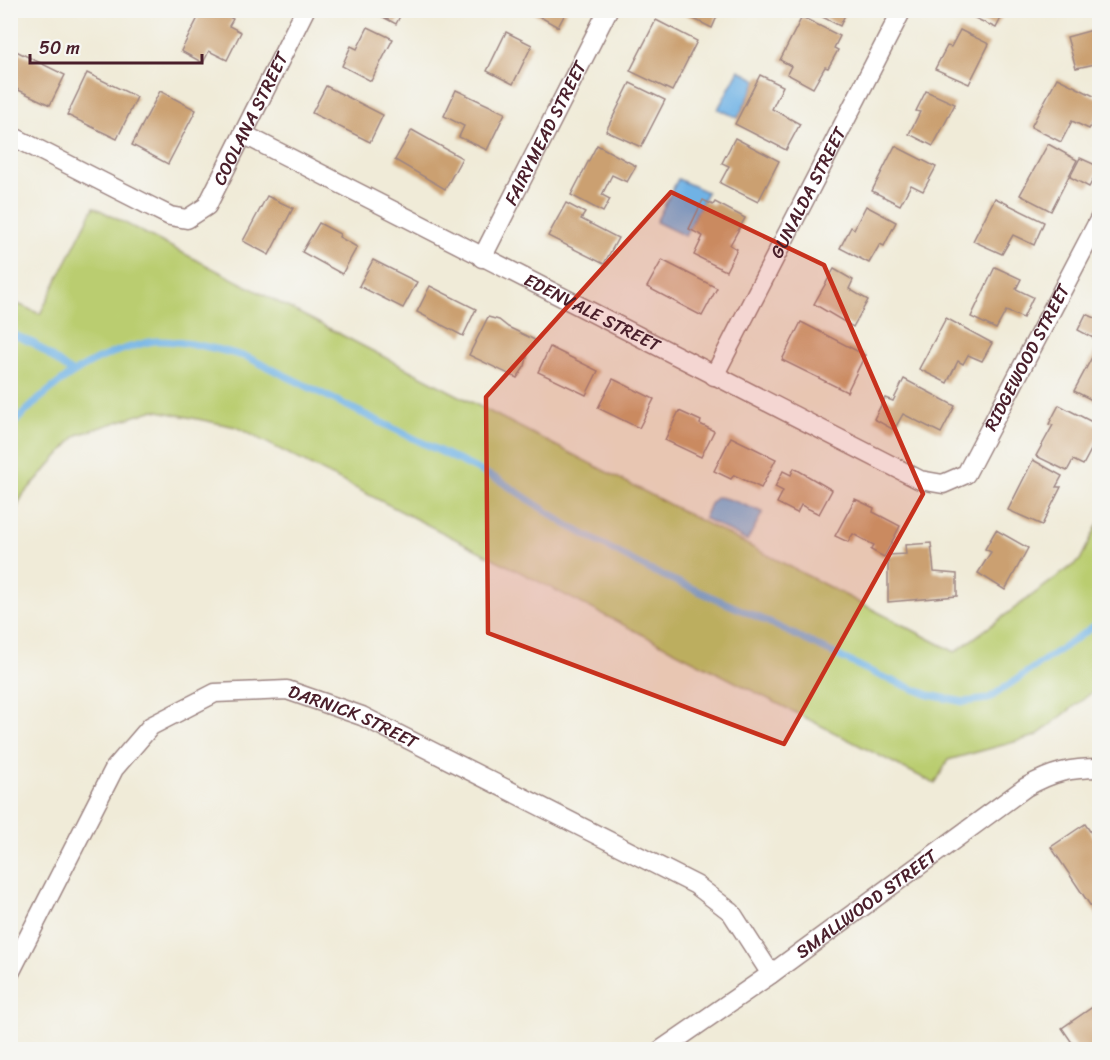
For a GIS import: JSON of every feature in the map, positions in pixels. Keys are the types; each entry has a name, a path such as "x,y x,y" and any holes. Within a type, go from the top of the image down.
{"street":[{"name":"COOLANA STREET","path":"10,135 170,216 187,219 207,206 305,10"},
{"name":"FAIRYMEAD STREET","path":"483,258 608,10"},
{"name":"GUNALDA STREET","path":"714,376 902,10"},
{"name":"EDENVALE STREET","path":"243,134 920,480 943,484"},
{"name":"RIDGEWOOD STREET","path":"943,484 966,474 1100,218"},
{"name":"DARNICK STREET","path":"10,973 114,769 151,726 215,693 287,690 362,716 696,885 731,912 771,974"},
{"name":"SMALLWOOD STREET","path":"661,1050 771,974 1026,787 1049,774 1076,768 1100,768"}],"highlighted area":[{"path":"671,192 824,265 923,494 784,744 488,633 486,397"}],"green space":[{"path":"94,207 955,652 1080,560 1099,522 1099,687 1036,736 948,760 935,784 236,427 154,410 77,435 23,495 11,520 11,301 40,314"}],"water":[{"path":"739,70 757,80 738,118 718,109"},
{"path":"678,179 707,192 685,236 656,222"},
{"path":"717,497 763,512 747,541 704,518 710,504"}],"building":[{"path":"202,10 217,10 233,19 229,26 241,32 227,60 209,51 203,63 181,51"},
{"path":"370,10 403,10 396,24"},
{"path":"528,10 567,10 558,27"},
{"path":"676,10 720,10 712,28"},
{"path":"809,10 847,10 840,26"},
{"path":"958,10 1005,10 996,28"},
{"path":"802,17 840,36 834,48 838,50 813,88 787,74 791,66 780,60"},
{"path":"656,20 697,41 672,91 630,71"},
{"path":"368,27 393,39 371,81 342,66 351,46 357,49"},
{"path":"1100,28 1100,63 1076,68 1067,37"},
{"path":"960,30 989,44 969,84 935,69 947,46 951,47"},
{"path":"506,32 532,45 513,84 487,71"},
{"path":"14,50 65,75 50,105 10,86 10,57"},
{"path":"87,73 137,97 117,139 67,115"},
{"path":"760,75 783,86 772,109 800,124 786,150 735,124"},
{"path":"1057,78 1100,99 1100,111 1089,129 1072,121 1061,142 1031,127"},
{"path":"630,83 665,100 641,147 606,131"},
{"path":"326,86 383,115 370,142 312,113"},
{"path":"456,90 505,113 487,150 459,137 464,126 444,116"},
{"path":"160,91 196,110 168,164 132,145"},
{"path":"926,91 955,104 933,146 909,134 920,112 916,111"},
{"path":"412,130 462,158 445,189 395,160"},
{"path":"735,138 779,161 758,202 720,183 729,166 722,163"},
{"path":"1048,144 1077,160 1051,211 1020,195"},
{"path":"597,145 636,166 627,182 612,175 602,195 610,199 603,212 571,195"},
{"path":"895,146 936,167 923,191 911,185 900,205 872,191"},
{"path":"1080,158 1100,167 1089,187 1070,177"},
{"path":"267,196 293,208 269,255 243,241"},
{"path":"995,198 1044,222 1034,245 1013,235 1002,254 973,241"},
{"path":"703,200 713,205 715,202 745,218 730,245 737,249 726,271 694,255 703,236 689,229"},
{"path":"566,203 585,213 581,219 618,238 604,264 548,236"},
{"path":"866,206 896,222 884,246 880,244 869,263 840,248 851,227 854,229"},
{"path":"319,223 340,234 339,237 357,247 342,274 302,252"},
{"path":"373,260 417,282 403,308 359,286"},
{"path":"662,260 717,288 702,316 647,287"},
{"path":"995,267 1021,279 1016,289 1033,297 1023,318 1006,311 996,329 971,317"},
{"path":"834,269 853,280 849,289 868,300 853,327 814,304"},
{"path":"430,286 476,309 463,336 417,312"},
{"path":"1086,314 1100,320 1100,330 1095,339 1078,330"},
{"path":"488,317 499,320 535,340 528,353 525,366 517,378 469,355"},
{"path":"946,318 992,343 982,361 968,355 963,364 958,361 947,383 919,369"},
{"path":"801,322 865,355 847,392 782,360"},
{"path":"550,347 598,371 586,395 538,372"},
{"path":"1097,348 1100,349 1100,404 1074,391"},
{"path":"613,379 654,399 639,428 598,408"},
{"path":"904,379 955,406 941,433 903,414 894,430 874,419 885,398 893,401"},
{"path":"1059,405 1100,426 1100,433 1083,465 1073,460 1067,471 1036,456 1053,425 1049,424"},
{"path":"679,411 701,421 700,424 714,431 701,457 665,440"},
{"path":"731,437 776,459 761,488 734,475 731,479 714,471"},
{"path":"1033,460 1062,476 1056,487 1061,487 1042,525 1008,510"},
{"path":"794,468 832,490 819,514 801,505 797,513 777,503 783,491 775,487 783,471 791,475"},
{"path":"855,499 874,508 873,512 900,526 884,557 871,550 874,545 853,534 848,542 835,536"},
{"path":"996,530 1028,548 1005,590 978,573 991,552 985,549"},
{"path":"931,543 934,572 957,574 957,596 888,602 888,555 906,554 905,545"},
{"path":"1085,824 1096,840 1100,838 1100,920 1051,847"},
{"path":"1100,1002 1100,1050 1077,1050 1062,1028"}],"waterway":[{"path":"10,333 35,344 71,372"},
{"path":"10,427 65,378 113,353 157,341 214,348 247,357 499,480 567,525 650,570 760,618 878,675 929,695 964,702 988,699 1100,622"}]}
